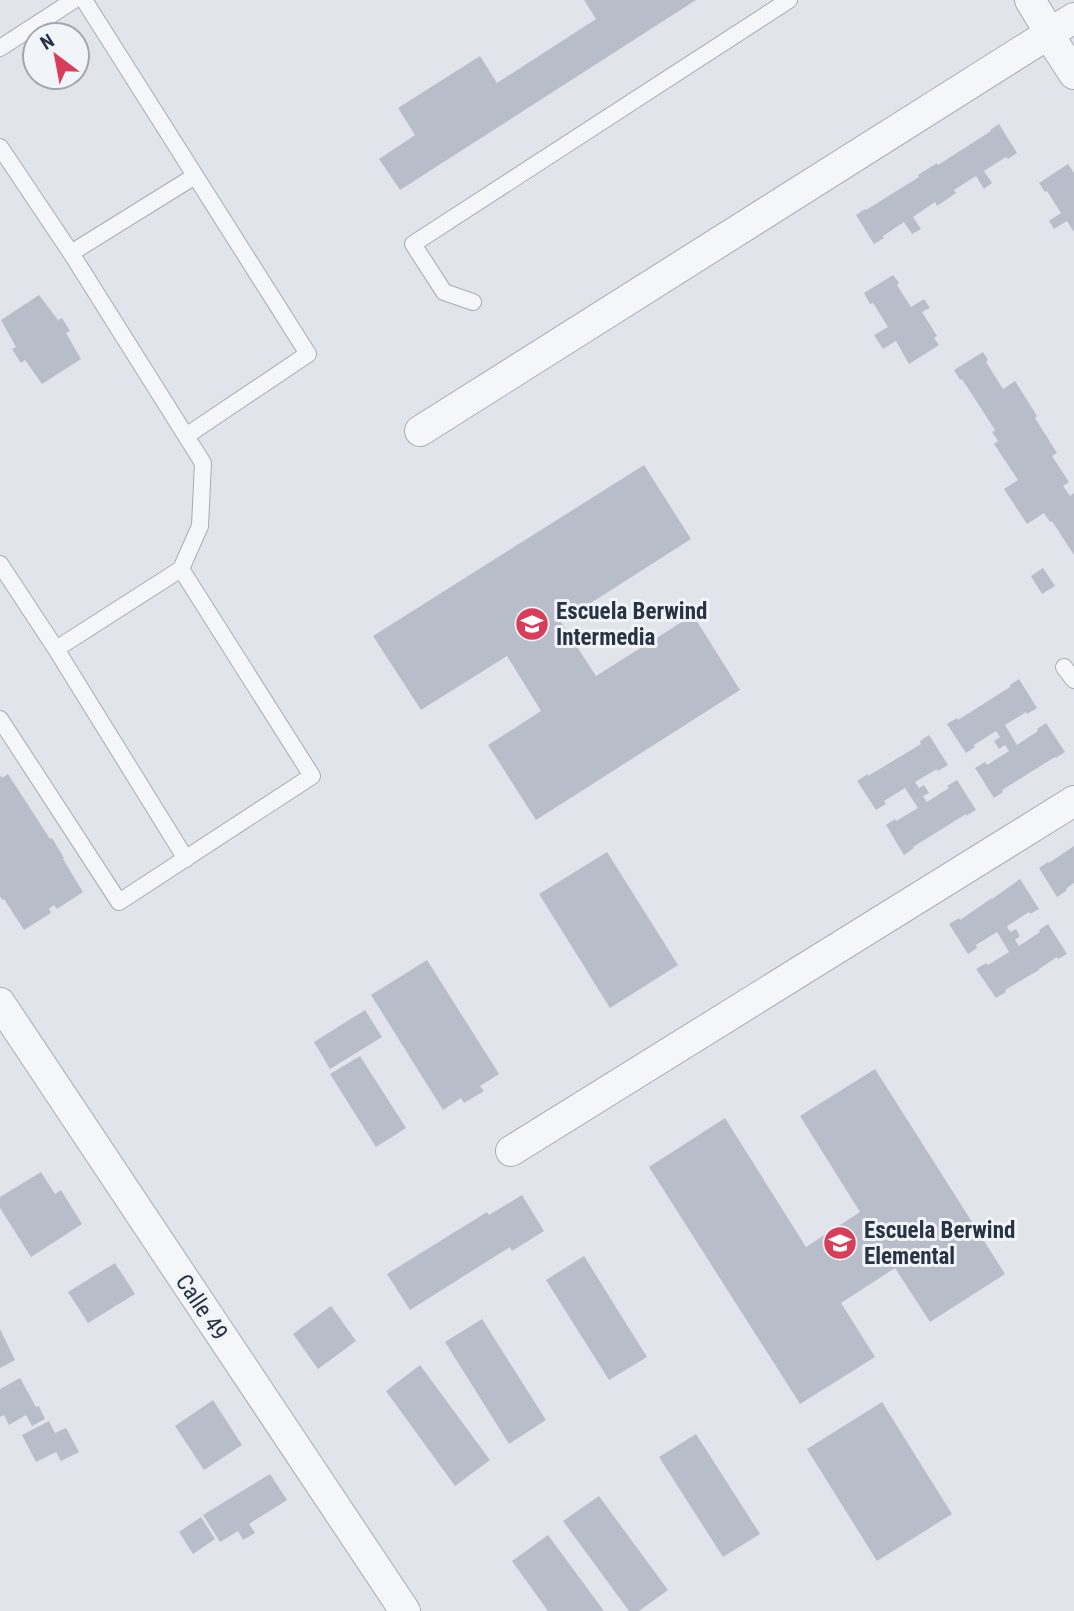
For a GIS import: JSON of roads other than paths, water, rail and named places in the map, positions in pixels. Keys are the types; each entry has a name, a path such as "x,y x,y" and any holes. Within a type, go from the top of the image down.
{"street":[{"path":"1030,0 1062,25"},
{"path":"1062,25 1048,34 1074,74"},
{"path":"420,432 1062,25"},
{"path":"511,1152 1074,800"},
{"name":"Calle 49","path":"0,1003 405,1611"}],"lane":[{"path":"0,48 74,0"},
{"path":"84,0 308,354 186,436"},
{"path":"473,302 444,292 413,244 789,0"},
{"path":"0,147 71,253 203,463 200,526 181,569 56,649"},
{"path":"71,253 195,176"},
{"path":"0,564 186,859"},
{"path":"0,719 119,902 312,776 181,569"}],"place":[{"name":"Escuela Berwind Intermedia","path":"532,624"},
{"name":"Escuela Berwind Elemental","path":"840,1243"}]}
